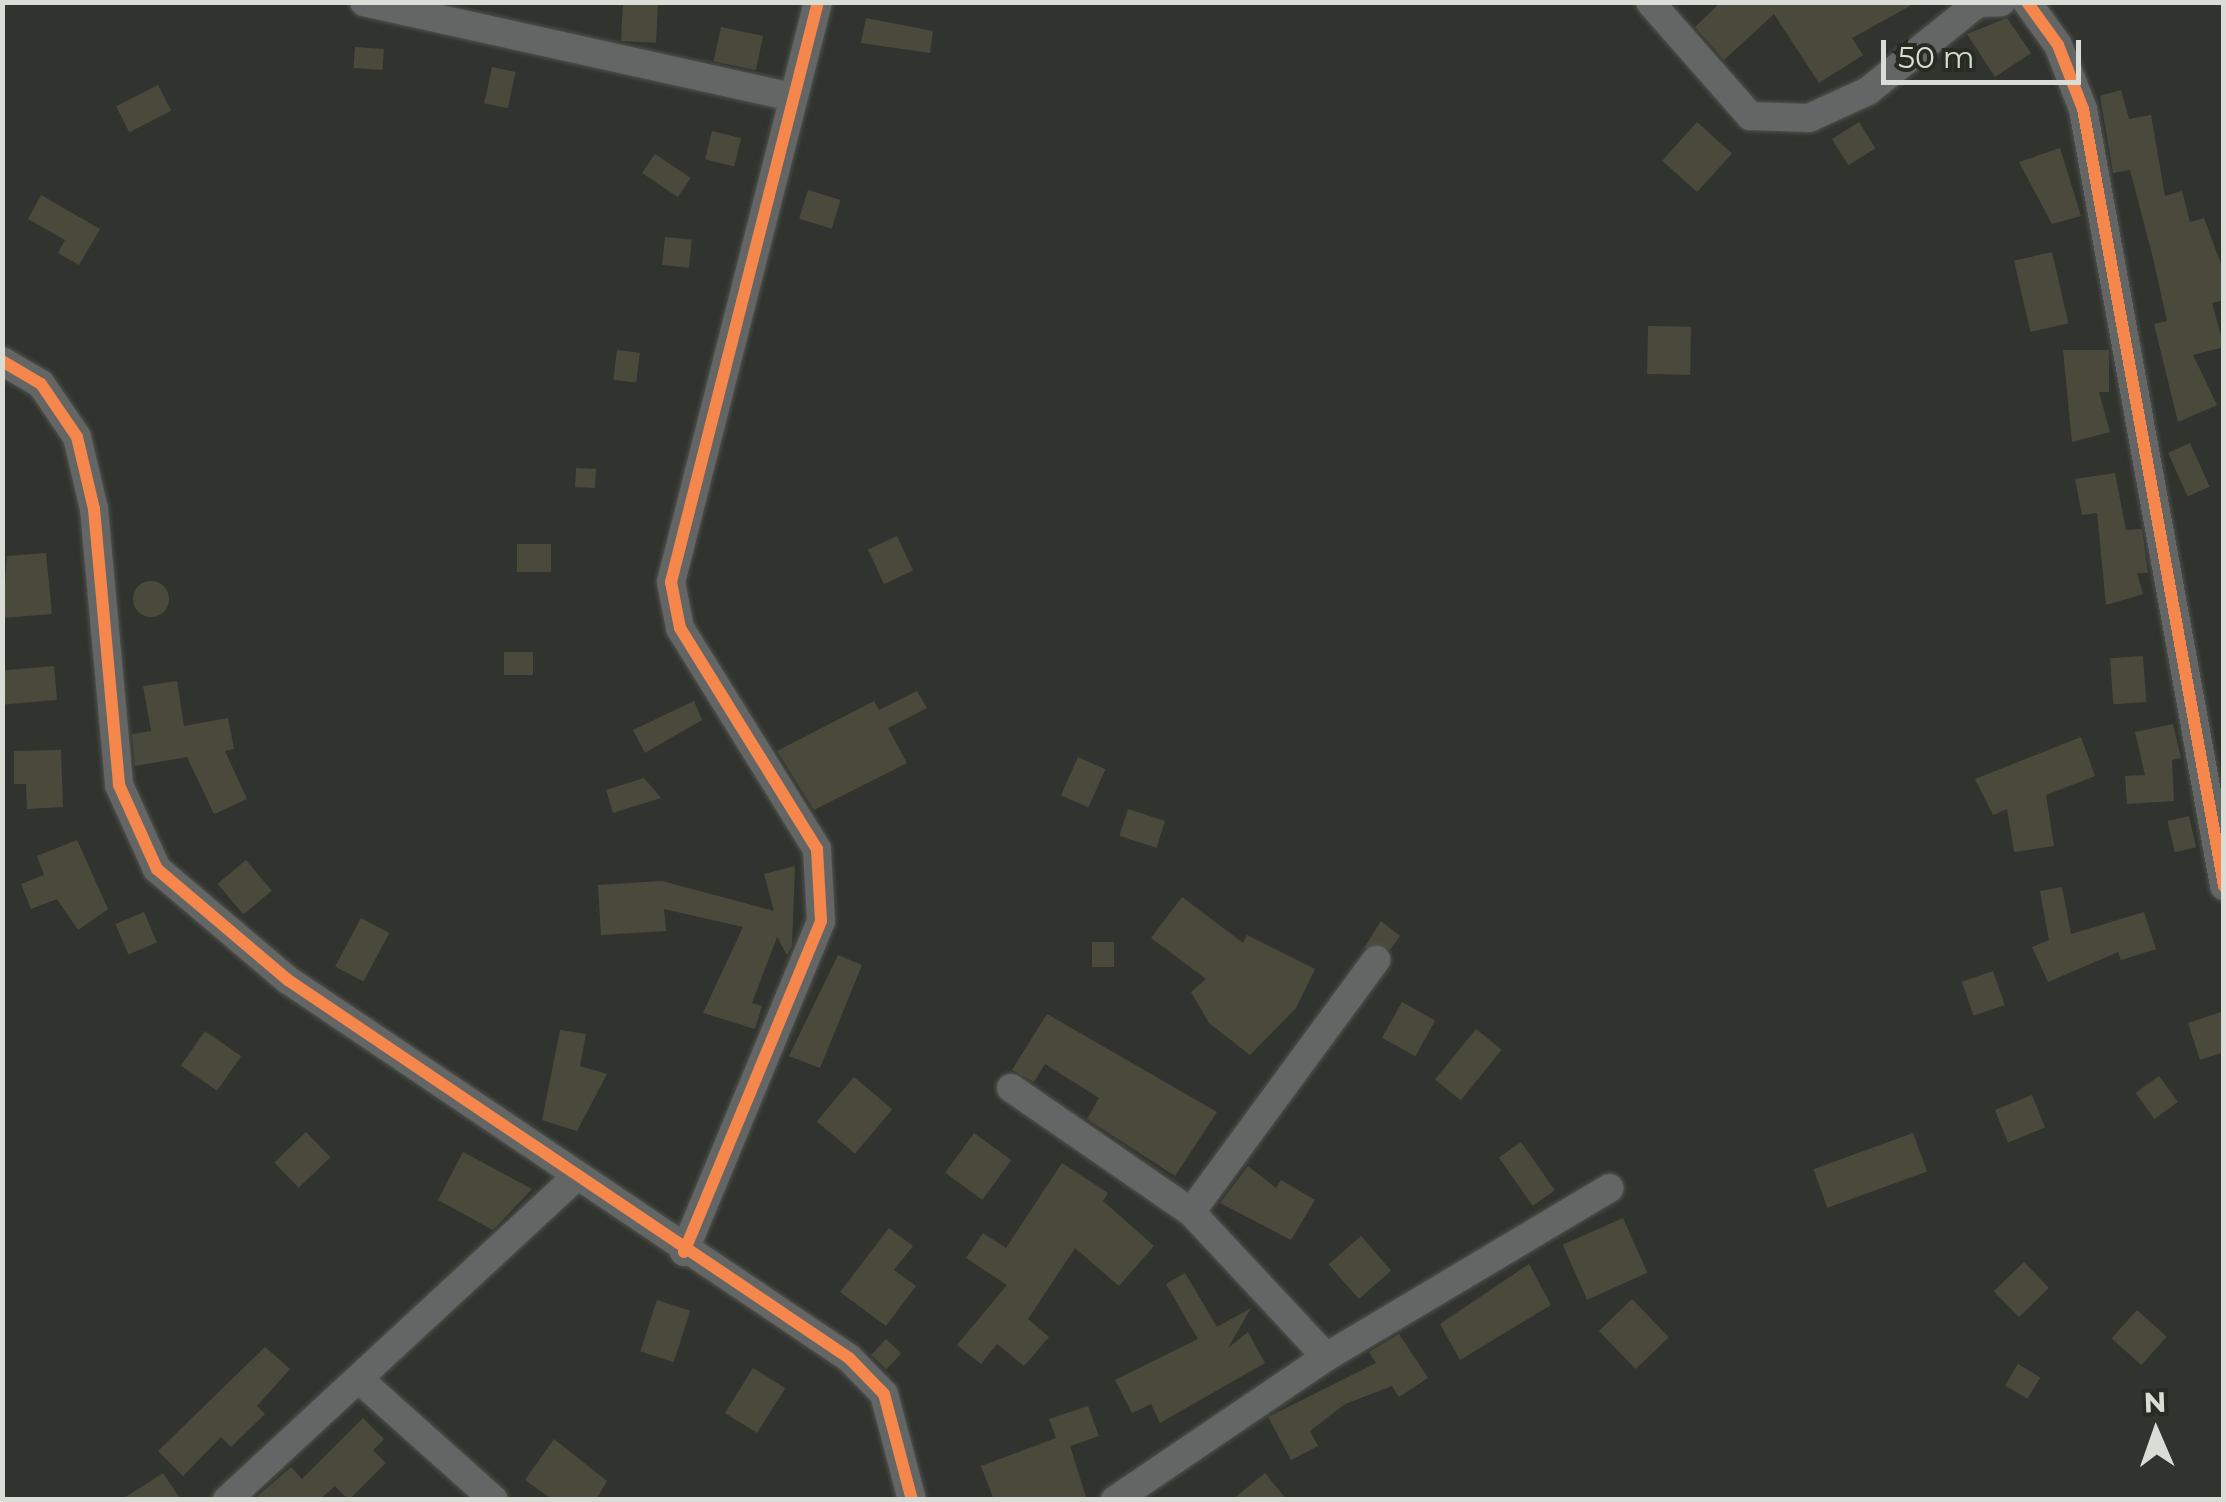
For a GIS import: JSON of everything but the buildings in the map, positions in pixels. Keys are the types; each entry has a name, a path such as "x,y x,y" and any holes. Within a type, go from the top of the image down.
{"street":[{"path":"364,2 793,96"},
{"path":"684,1252 820,921 824,882 817,849 680,628 671,582 818,2"},
{"path":"1659,6 1750,116 1809,118 1868,91 1978,3 2001,2"},
{"path":"2028,2 2058,46 2083,109 2224,886"},
{"path":"2,361 41,384 77,438 94,509 119,785 157,869 288,980 684,1252 849,1358 884,1394 912,1500"},
{"path":"1191,1212 1376,960"},
{"path":"1011,1088 1191,1212 1326,1357"},
{"path":"226,1500 361,1381 575,1178"},
{"path":"1116,1500 1326,1357 1610,1188"},
{"path":"361,1381 494,1500"}],"cycle path":[{"path":"684,1252 821,921 817,849 680,628 671,582 818,2"},
{"path":"2027,2 2058,45 2083,109 2224,886"},
{"path":"2,361 41,384 77,437 94,509 119,785 157,869 288,980 849,1358 884,1394 912,1500"}]}
